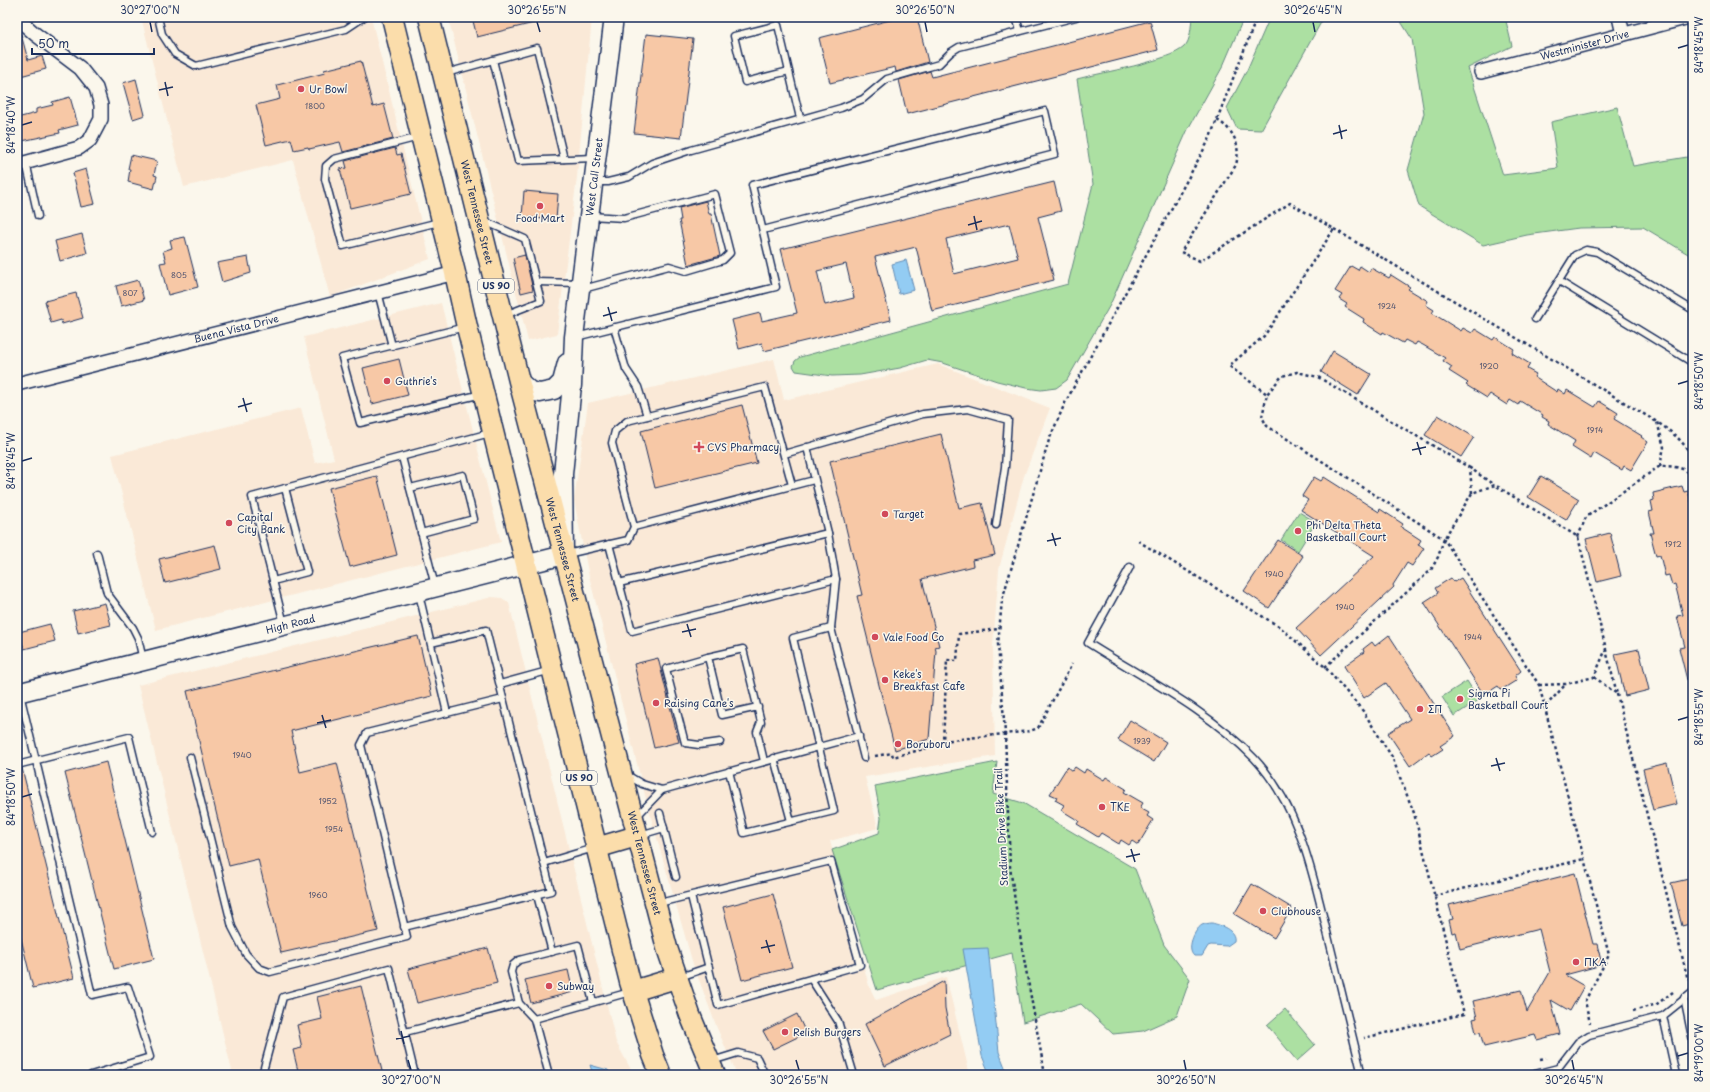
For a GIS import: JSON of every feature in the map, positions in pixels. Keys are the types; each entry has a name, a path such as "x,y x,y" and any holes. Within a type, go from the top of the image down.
{"main road":[{"name":"US 90","path":"392,17 525,565 596,848 633,991 653,1055 661,1075"},
{"name":"West Tennessee Street","path":"430,17 519,381 655,904 676,978 712,1069"},
{"path":"596,848 635,828"},
{"path":"633,991 676,978"}],"street":[{"name":"West Call Street","path":"564,555 563,474 571,392 574,337 614,17"},
{"path":"1619,17 1623,34"},
{"name":"Westminister Drive","path":"1481,72 1689,17"},
{"path":"17,18 35,34 80,68 96,88 102,105 100,119 90,140 79,148 21,164"},
{"name":"Buena Vista Drive","path":"17,384 455,273"},
{"name":"West Call Street","path":"519,381 530,391 540,393 554,390 562,382 574,337"},
{"name":"High Road","path":"18,693 564,555"}],"lane":[{"path":"158,17 162,34 175,54 196,66 346,29 364,17"},
{"path":"1016,17 1020,31"},
{"path":"593,182 608,182 629,177 652,163 691,150 856,103 887,79 935,66 944,61 954,49 959,47 1076,17"},
{"path":"788,71 745,82 734,36 778,25 800,118"},
{"path":"443,74 537,48 564,159"},
{"path":"493,60 518,162 596,158"},
{"path":"574,337 776,286 752,185 1045,111 1055,154 763,230"},
{"path":"422,136 334,159 326,166 325,179 343,246 442,221"},
{"path":"21,164 38,216"},
{"path":"536,282 580,287 669,266 686,271 723,260 730,253 715,194 624,218 589,216"},
{"path":"479,219 525,239 536,282 540,301 503,316"},
{"path":"1535,319 1575,255 1586,250 1597,252 1693,310"},
{"path":"1559,281 1693,363"},
{"path":"378,292 392,346"},
{"path":"467,327 342,358 360,423 484,394"},
{"path":"614,327 626,369 638,387 647,416"},
{"path":"564,555 628,540 634,527 612,443 615,432 627,421 765,387 792,485"},
{"path":"784,454 923,414 968,409 1008,420 1005,467 996,525"},
{"path":"285,625 252,498 493,432"},
{"path":"807,447 828,533 836,579 831,628 864,758"},
{"path":"402,457 421,533 431,643 447,713"},
{"path":"410,488 463,475 474,519 421,533"},
{"path":"634,527 814,480"},
{"path":"273,581 307,572 285,488"},
{"path":"620,583 828,533"},
{"path":"610,544 632,631 836,579"},
{"path":"97,553 107,593 138,638 144,661"},
{"path":"1130,567 1088,644 1211,719 1255,759 1275,786 1291,812 1309,858 1362,1075"},
{"path":"729,771 744,832 834,811 793,638 831,628"},
{"path":"404,926 551,891 486,630 431,643"},
{"path":"720,742 699,746 685,743 666,669 743,649 761,722 754,733 764,761"},
{"path":"708,657 722,715 758,707"},
{"path":"500,684 552,670"},
{"path":"18,693 36,760 92,995 128,987 150,1057 91,1075"},
{"path":"190,757 232,927 246,954 259,968 270,972 407,937 361,745 367,733 504,699"},
{"path":"621,772 642,784 662,790 774,758 859,736"},
{"path":"17,765 129,737 152,832"},
{"path":"774,758 791,822"},
{"path":"635,828 662,790"},
{"path":"660,813 676,878"},
{"path":"635,828 664,828"},
{"path":"544,863 596,848"},
{"path":"655,904 831,861 860,965 718,1005 691,896"},
{"path":"537,895 552,952"},
{"path":"549,1075 534,1019 519,1003 511,972 513,965 519,960 578,945 593,1002"},
{"path":"676,978 709,967"},
{"path":"262,1075 282,997 389,968 415,1075"},
{"path":"811,979 838,1021 854,1075"},
{"path":"534,1019 633,991"},
{"path":"1531,1075 1558,1068 1578,1042 1589,1035 1663,1016 1693,992"},
{"path":"1684,998 1693,1042"},
{"path":"405,1032 519,1003"},
{"path":"1663,1016 1676,1075"},
{"path":"712,1069 738,1053 757,1058 765,1075"},
{"path":"114,1068 117,1075"},
{"path":"1558,1068 1560,1075"}],"path":[{"name":"Stadium Drive Bike Trail","path":"1045,1075 1012,887 1005,733 998,644 998,630 1002,600 1049,440 1065,403 1209,140 1257,17"},
{"path":"1216,120 1227,126 1235,140 1239,154 1236,165 1181,252 1200,261 1290,203 1657,422 1676,436 1690,452 1693,459"},
{"path":"1267,394 1229,366 1264,336 1334,229"},
{"path":"1578,537 1470,468 1318,377 1297,372 1282,376 1267,394 1262,417 1267,426 1444,539 1540,685 1609,955 1585,1001 1590,1023"},
{"path":"1657,422 1664,447 1660,466"},
{"path":"1693,476 1687,470 1673,466 1660,466 1586,517 1578,537 1688,980 1693,975"},
{"path":"1325,668 1431,570 1438,558 1444,539 1472,493 1470,468"},
{"path":"1472,493 1495,485"},
{"path":"1138,541 1280,627 1325,668 1363,710 1392,757 1414,813 1464,1014 1354,1041"},
{"path":"943,741 947,660 957,660 959,634 998,630"},
{"path":"1594,677 1606,649"},
{"path":"864,758 892,753 893,757 939,745 943,741 1030,731 1038,728 1072,664"},
{"path":"1540,685 1566,684 1594,677 1618,694"},
{"path":"1545,707 1566,684"},
{"path":"1434,896 1584,859"}],"shaded area":[{"path":"141,17 371,17 430,259 330,297 293,160 184,187"},
{"path":"448,17 592,17 577,177 557,334 528,341"},
{"path":"441,303 501,542 156,630 112,455 301,408 315,463 334,459 304,337"},
{"path":"774,359 784,400 938,364 1050,408 1024,476 999,569 993,646 995,756 865,777 878,828 830,841 869,986 876,1000 946,977 970,1075 737,1075 717,1028 693,964 648,807 588,572 574,500 588,403"},
{"path":"492,597 502,598 509,603 616,1042 634,1075 233,1075 138,685"}],"green space":[{"path":"1192,17 1244,17 1223,66 1188,129 1110,305 1067,380 1056,388 1041,390 1026,388 997,381 943,363 927,360 900,368 860,375 832,376 796,371 793,366 795,361 800,357 1068,284 1093,184 1077,79 1150,62 1176,52 1184,47 1188,41"},
{"path":"1270,17 1324,17 1261,130 1237,129 1227,108 1247,70"},
{"path":"1398,17 1505,17 1512,46 1468,68 1503,175 1558,168 1551,122 1617,107 1633,166 1693,156 1693,257 1643,227 1579,228 1527,235 1483,245 1419,206 1408,170 1424,113 1412,39"},
{"name":"Phi Delta Theta Basketball Court","path":"1299,512 1316,522 1298,551 1281,540"},
{"name":"Sigma Pi Basketball Court","path":"1467,681 1479,700 1454,716 1442,697"},
{"path":"997,762 993,794 1023,803 1135,869 1164,945 1190,979 1177,1016 1143,1031 1113,1034 1081,1004 1023,1022 1012,953 877,990 832,850 879,833 881,818 875,786"},
{"path":"1285,1009 1315,1045 1297,1061 1267,1025"}],"water":[{"path":"906,260 914,290 899,294 892,264"},
{"path":"1212,923 1230,931 1233,934 1234,941 1227,946 1208,946 1202,956 1194,956 1191,949 1191,944 1196,931 1202,925"},
{"path":"988,948 999,1052 1008,1075 990,1075 982,1056 963,949"},
{"path":"590,1065 608,1070 610,1075 593,1075"}],"building":[{"path":"472,17 538,17 538,22 477,37"},
{"path":"902,17 917,17 928,62 896,72 895,67 830,83 819,38"},
{"path":"1150,21 1158,50 907,114 899,80 930,71 932,77"},
{"path":"21,34 28,60 42,56 46,69 17,77 17,35"},
{"path":"646,34 693,39 681,138 634,133"},
{"path":"361,61 373,107 384,104 393,139 343,152 340,142 309,149 308,147 294,150 291,139 266,145 256,105 280,99 277,85 325,73 324,70"},
{"path":"136,79 145,115 133,119 123,83"},
{"path":"70,97 78,125 59,130 60,133 17,142 17,118 36,113 36,109 53,105 52,102"},
{"path":"395,148 397,155 401,154 411,194 350,208 340,169 347,168 345,161"},
{"path":"131,155 157,161 154,175 157,176 154,189 128,182 130,169 128,169"},
{"path":"86,169 95,204 81,207 73,173"},
{"path":"1054,182 1061,211 1038,217 1054,280 932,311 916,247 875,257 891,320 764,351 762,343 739,349 732,320 760,313 762,321 797,313 781,249","holes":["1009,224 1018,258 954,274 946,239","846,264 854,298 825,305 817,271"]},
{"name":"Food Mart","path":"524,191 558,194 556,220 522,217"},
{"path":"706,201 709,214 711,214 720,256 688,265 679,220 681,220 679,208"},
{"path":"82,234 87,253 60,261 55,241"},
{"path":"185,237 198,287 168,295 160,263 166,262 163,251 172,248 170,240"},
{"path":"525,255 533,290 521,293 513,258"},
{"path":"248,257 251,273 222,282 217,263"},
{"path":"1351,266 1358,270 1360,266 1369,272 1371,268 1389,278 1391,275 1410,287 1408,289 1428,301 1426,305 1434,310 1432,313 1461,331 1463,328 1472,333 1475,329 1493,340 1495,337 1514,349 1512,353 1530,364 1527,369 1536,374 1534,377 1557,392 1558,389 1565,394 1567,390 1595,407 1599,401 1618,413 1614,419 1642,436 1641,437 1648,442 1631,470 1624,466 1622,470 1594,453 1591,459 1572,447 1575,441 1548,424 1549,421 1542,417 1543,415 1520,401 1518,405 1510,400 1507,405 1490,394 1487,398 1466,385 1468,383 1449,371 1452,367 1443,361 1445,358 1417,342 1415,345 1405,340 1403,343 1383,332 1382,334 1363,322 1364,319 1345,307 1347,304 1339,299 1342,295 1335,291"},
{"path":"138,280 144,300 121,306 116,286"},
{"path":"76,293 83,318 62,324 61,320 51,323 45,301"},
{"path":"1333,351 1371,374 1358,395 1321,372"},
{"path":"399,359 408,395 372,404 363,368"},
{"name":"CVS Pharmacy","path":"742,405 757,463 655,488 641,431"},
{"path":"1438,415 1474,437 1461,457 1425,435"},
{"path":"941,434 959,508 982,503 995,555 972,560 973,566 922,579 939,646 935,647 936,651 929,739 895,750 857,596 862,595 830,461"},
{"path":"377,476 397,555 350,567 329,488"},
{"path":"1541,476 1579,499 1566,520 1528,497"},
{"path":"1314,477 1321,481 1324,477 1379,512 1380,509 1403,524 1401,527 1421,540 1418,545 1424,548 1412,566 1407,563 1393,585 1394,587 1321,655 1296,628 1374,556 1301,510 1308,500 1302,496"},
{"path":"1682,486 1684,492 1688,491 1691,502 1693,501 1693,684 1688,684 1679,648 1685,647 1677,616 1683,615 1675,584 1672,585 1669,575 1665,576 1660,555 1656,556 1650,533 1654,533 1649,512 1653,511 1651,501 1654,500 1653,493"},
{"path":"1610,533 1621,576 1597,582 1586,539"},
{"path":"1278,540 1303,556 1269,608 1244,591"},
{"path":"215,545 221,569 165,583 159,559"},
{"path":"1451,578 1454,582 1461,578 1521,671 1515,676 1517,680 1501,690 1498,686 1484,695 1424,602 1438,593 1435,588"},
{"path":"105,603 111,625 78,633 73,611"},
{"path":"50,624 55,641 24,649 19,632"},
{"name":"ΣΠ","path":"1389,635 1455,736 1440,746 1443,749 1432,756 1429,752 1410,766 1388,733 1410,719 1386,683 1364,698 1344,666 1364,652 1363,649 1372,642 1375,646"},
{"path":"418,636 432,696 291,731 300,772 337,763 378,931 281,953 258,859 229,866 187,691"},
{"path":"1639,649 1649,690 1625,696 1615,654"},
{"name":"Raising Cane's","path":"658,658 679,742 654,748 634,664"},
{"path":"1130,720 1166,742 1154,762 1118,740"},
{"path":"106,762 154,959 114,969 65,773"},
{"path":"1667,763 1677,804 1653,810 1643,769"},
{"name":"TKE","path":"1067,767 1072,771 1075,767 1084,773 1086,769 1104,780 1106,777 1126,789 1124,792 1143,803 1140,808 1149,813 1147,816 1153,820 1138,845 1132,841 1129,845 1121,840 1119,844 1101,833 1098,837 1077,824 1079,821 1061,810 1064,805 1055,800 1057,797 1050,794"},
{"path":"22,768 74,978 33,988 17,922 17,769"},
{"name":"ΠΚΑ","path":"1575,873 1593,944 1597,944 1602,965 1565,975 1584,986 1570,1011 1551,1000 1560,1034 1537,1040 1535,1035 1484,1047 1480,1032 1476,1033 1473,1019 1477,1018 1473,1001 1521,990 1527,1012 1550,972 1539,929 1460,949 1456,932 1452,933 1449,920 1453,919 1449,905"},
{"path":"1693,878 1693,923 1682,926 1671,883"},
{"name":"Clubhouse","path":"1252,884 1292,908 1274,938 1234,914"},
{"path":"773,894 792,967 742,980 723,907"},
{"path":"488,948 497,983 417,1003 408,969"},
{"name":"Subway","path":"568,970 573,992 531,1003 525,980"},
{"path":"944,981 945,1008 950,1034 885,1066 865,1024"},
{"path":"361,986 383,1075 299,1075 293,1050 302,1048 297,1025 322,1019 317,997"},
{"name":"Relish Burgers","path":"797,1014 806,1033 773,1049 763,1031"}],"place":[{"name":"Ur Bowl","path":"301,89"},
{"name":"Food Mart","path":"540,206"},
{"name":"Guthrie's","path":"387,381"},
{"name":"CVS Pharmacy","path":"699,447"},
{"name":"Target","path":"885,514"},
{"name":"Capital City Bank","path":"229,523"},
{"name":"Phi Delta Theta Basketball Court","path":"1298,531"},
{"name":"Vale Food Co","path":"875,637"},
{"name":"Keke's Breakfast Cafe","path":"885,680"},
{"name":"Sigma Pi Basketball Court","path":"1460,699"},
{"name":"Raising Cane's","path":"656,703"},
{"name":"ΣΠ","path":"1420,709"},
{"name":"Boruboru","path":"898,744"},
{"name":"TKE","path":"1102,807"},
{"name":"Clubhouse","path":"1263,911"},
{"name":"ΠΚΑ","path":"1576,962"},
{"name":"Subway","path":"549,986"},
{"name":"Relish Burgers","path":"785,1032"}]}
